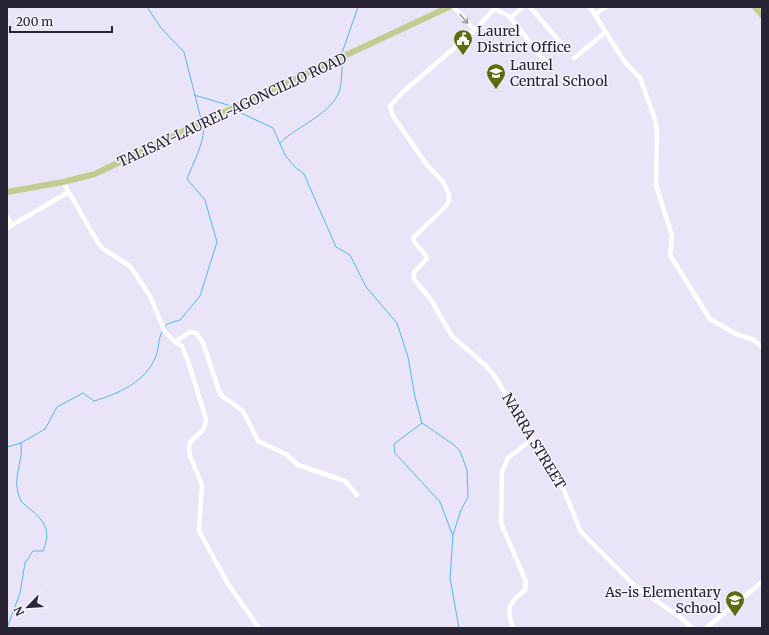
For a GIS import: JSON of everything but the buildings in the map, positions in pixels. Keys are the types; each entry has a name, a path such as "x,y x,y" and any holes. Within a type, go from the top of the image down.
{"main road":[{"name":"TALISAY-LAUREL-AGONCILLO ROAD","path":"7,192 63,182 105,170 206,120 351,54 449,7"},
{"path":"755,7 762,15"}],"street":[{"path":"454,7 475,30 495,8 510,18 544,60"},
{"path":"510,18 523,7"},
{"path":"530,7 568,51"},
{"path":"590,7 596,14 624,61 640,78 655,119 657,130 656,185 672,236 670,255 710,319 736,334 754,340 762,347"},
{"path":"596,14 606,7"},
{"name":"NARRA STREET","path":"475,30 403,92 393,103 390,109 426,165 444,183 449,195 449,200 446,206 413,238 415,244 425,253 427,259 413,275 415,281 431,300 455,339 492,372 521,423 558,476 581,532 636,587 680,617 692,628"},
{"path":"574,58 606,32"},
{"path":"63,182 67,193 102,248 130,266 150,296 165,332 175,342 182,346 206,419 204,429 190,442 189,448 190,456 202,485 199,525 200,536 228,584 259,628"},
{"path":"7,228 67,193"},
{"path":"7,217 12,225"},
{"path":"175,342 190,332 196,333 203,343 219,391 222,396 244,411 258,441 286,454 298,465 346,481 357,496"},
{"path":"513,628 508,612 511,602 525,590 526,582 501,523 502,472 508,458 532,439"},
{"path":"706,628 762,582"}],"waterway":[{"path":"147,7 161,28 184,52 201,119"},
{"path":"342,53 358,7"},
{"path":"280,143 323,112 336,98 341,86 342,60"},
{"path":"194,95 228,105"},
{"path":"239,112 273,128 285,155 294,166 304,174 336,247 350,255 366,287 397,323 408,357 415,397 422,423 394,444 395,453 440,502 453,536 450,578 459,628"},
{"path":"165,327 167,324 180,320 200,296 217,242 205,200 187,179 201,144 204,130 203,124"},
{"path":"7,447 21,443 45,429 57,407 83,393 94,401 122,391 130,386 138,380 151,365 156,356 162,332"},
{"path":"422,423 454,445 460,451 467,470 468,497 461,510 453,535"},
{"path":"7,628 20,593 25,563 33,551 43,551 47,538 46,528 40,518 21,501 18,493 17,478 21,458 21,443"}],"place":[{"name":"Laurel District Office","path":"463,56"},
{"name":"Laurel Central School","path":"496,90"},
{"name":"As-is Elementary School","path":"735,617"}]}
